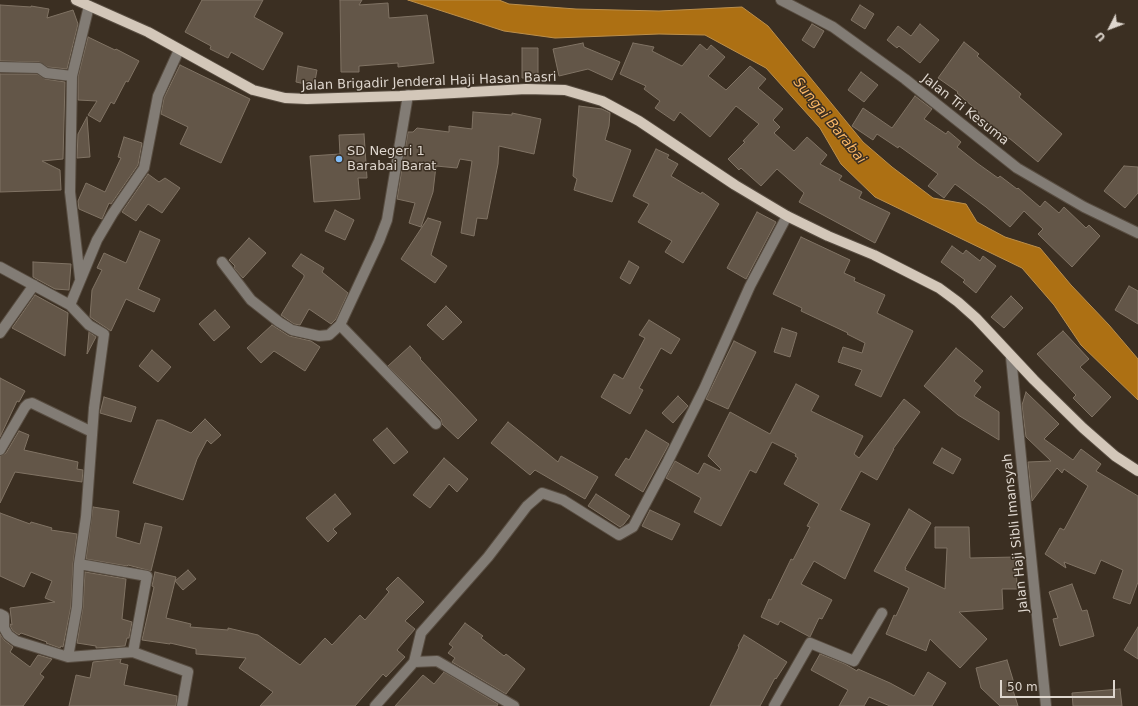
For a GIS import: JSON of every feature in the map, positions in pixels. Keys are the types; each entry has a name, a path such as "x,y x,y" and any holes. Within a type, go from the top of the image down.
{"main road":[{"name":"Jalan Brigadir Jenderal Haji Hasan Basri","path":"76,0 148,32 253,90 285,98 307,99 526,89 565,90 602,101 639,121 735,185 787,216 828,236 874,255 939,288 976,318 1011,357 1083,428 1115,456 1138,471"}],"street":[{"name":"Jalan Tri Kesuma","path":"781,0 832,27 905,79 1017,168 1084,207 1138,232"},
{"path":"80,280 70,192 72,76 89,6"},
{"path":"70,305 97,240 113,213 144,168 158,96 179,50"},
{"path":"0,67 39,68 46,73 72,76"},
{"path":"222,262 251,300 279,322 292,330 319,336 329,335 340,325 379,241 387,220 408,95"},
{"path":"375,706 414,662 421,633 488,557 527,506 542,493 563,500 619,535 633,527 701,396 750,286 787,216"},
{"path":"0,267 70,305 89,325 104,334 92,432 86,517 79,564 77,607 68,657"},
{"path":"0,333 34,285"},
{"path":"340,325 436,424"},
{"name":"Jalan Haji Sibli Imansyah","path":"1011,357 1046,706"},
{"path":"0,450 25,407 32,403 92,432"},
{"path":"79,564 147,576 133,652"},
{"path":"774,706 810,643 854,661 882,613"},
{"path":"0,614 4,616 4,628 8,635 16,642 68,657 133,652 188,672 182,706"},
{"path":"414,662 437,661 514,706"}],"water":[{"name":"Sungai Barabai","path":"408,0 499,0 509,4 576,9 659,11 742,7 768,26 863,142 892,167 933,198 966,204 977,222 1005,237 1040,248 1071,285 1109,325 1138,359 1138,400 1081,345 1054,305 1022,268 875,197 841,164 820,128 766,68 705,35 659,34 555,38 504,31"}],"building":[{"path":"202,0 263,0 254,17 283,33 263,70 231,52 228,58 210,49 211,46 185,32"},
{"path":"340,0 362,0 359,5 388,3 389,18 427,15 434,63 398,67 398,63 359,66 359,72 341,72"},
{"path":"0,5 31,6 49,9 47,18 73,10 78,24 67,69 48,67 39,62 0,61"},
{"path":"860,5 874,14 865,29 851,20"},
{"path":"812,24 824,31 814,48 802,40"},
{"path":"920,24 939,40 920,63 899,46 897,48 887,40 898,26 911,36"},
{"path":"88,37 139,61 114,104 111,102 100,122 88,115 97,101 78,100 78,77"},
{"path":"964,42 979,54 977,56 1021,94 1019,97 1062,134 1038,162 1009,138 1007,140 978,114 979,112 957,93 958,92 938,78"},
{"path":"583,43 584,47 620,62 612,80 588,69 559,76 553,49"},
{"path":"633,43 654,47 652,51 682,66 700,44 707,50 711,45 725,57 708,76 726,90 750,66 766,79 758,88 783,109 773,120 780,127 774,133 794,151 807,137 827,155 820,164 842,176 839,180 862,192 859,198 890,213 875,243 799,202 804,193 777,169 761,186 741,168 739,170 728,159 745,142 743,141 759,124 736,106 710,137 680,112 674,121 655,108 660,101 644,89 646,86 620,74"},
{"path":"522,48 538,48 538,78 522,78"},
{"path":"180,65 250,99 221,163 180,144 188,127 161,114 164,98"},
{"path":"298,66 317,70 314,86 296,82"},
{"path":"861,72 878,85 864,102 848,90"},
{"path":"0,74 37,74 45,79 65,82 63,159 42,161 60,170 61,190 0,192"},
{"path":"915,96 932,109 924,119 946,134 948,131 961,142 957,147 977,163 998,178 1000,176 1017,189 1018,188 1040,207 1045,201 1059,213 1064,207 1086,228 1089,225 1100,236 1072,267 1038,234 1043,229 1024,211 1010,227 955,184 944,198 928,186 938,174 899,146 898,148 877,134 873,140 852,126 863,108 892,128"},
{"path":"579,106 602,109 610,113 609,126 605,140 631,150 612,202 574,190 577,179 573,176"},
{"path":"473,112 512,115 512,113 541,119 534,154 499,146 498,164 487,219 477,218 474,236 461,233 472,161 460,159 457,168 436,166 433,192 421,227 409,223 415,203 397,199 408,132 413,132 417,128 449,132 449,126 472,129"},
{"path":"87,117 90,157 77,158 78,134"},
{"path":"364,134 367,178 358,178 360,199 314,202 310,156 340,154 339,135"},
{"path":"124,137 142,143 138,165 111,204 109,203 102,219 79,209 78,201 86,183 105,192 121,158 118,157"},
{"path":"656,149 669,155 667,158 678,164 671,176 701,194 702,192 719,204 683,263 665,252 672,241 638,222 649,204 633,196"},
{"path":"1124,166 1138,167 1138,193 1125,208 1104,191"},
{"path":"148,174 159,182 165,178 180,188 162,213 148,204 136,221 122,212"},
{"path":"335,210 354,220 345,240 325,231"},
{"path":"757,212 776,222 746,279 727,268"},
{"path":"428,218 441,222 431,255 447,266 435,283 401,259"},
{"path":"140,231 160,240 138,289 160,299 154,312 126,299 111,331 90,317 92,290 102,270 97,268 104,253 126,263"},
{"path":"801,237 850,260 844,273 855,278 854,281 885,295 877,313 913,331 881,397 855,385 862,370 838,362 843,347 862,353 865,343 847,334 848,333 801,311 802,308 773,294"},
{"path":"249,238 266,253 243,278 229,260"},
{"path":"952,246 963,254 966,250 980,261 983,256 996,266 976,293 963,282 965,280 941,262"},
{"path":"301,254 324,268 322,272 348,293 336,319 331,324 309,309 300,325 294,324 281,315 304,277 304,275 292,266"},
{"path":"629,261 639,267 630,284 620,278"},
{"path":"33,262 71,264 69,290 55,289 33,277"},
{"path":"1129,286 1138,291 1138,324 1115,310"},
{"path":"35,295 68,313 65,356 12,328"},
{"path":"1011,296 1023,308 1004,328 991,317"},
{"path":"446,306 462,322 443,340 427,325"},
{"path":"215,310 230,327 214,341 199,324"},
{"path":"649,320 680,339 671,354 661,348 639,388 643,390 630,414 601,397 614,374 623,379 645,338 639,335"},
{"path":"272,325 289,336 311,341 320,347 305,371 274,351 261,363 247,348"},
{"path":"782,328 797,333 790,357 774,352"},
{"path":"1063,331 1089,359 1080,367 1111,397 1092,417 1073,398 1076,395 1037,354"},
{"path":"89,332 96,337 87,354"},
{"path":"734,341 756,352 728,409 706,399"},
{"path":"410,346 421,358 420,359 477,420 458,439 442,424 441,419 388,366"},
{"path":"956,348 983,371 974,381 981,387 974,396 999,412 999,440 958,415 924,386"},
{"path":"152,350 171,367 158,382 139,366"},
{"path":"0,378 25,391 19,402 17,401 0,437"},
{"path":"796,384 819,396 811,411 863,436 854,454 859,458 904,399 920,412 893,449 877,480 861,471 840,510 870,524 845,579 814,561 801,584 832,600 822,619 819,618 810,637 780,621 778,625 761,617 769,599 771,600 791,559 793,560 810,527 807,526 819,504 784,484 798,458 795,456 796,454 772,442 756,473 750,470 721,526 694,512 701,498 666,478 675,461 698,474 704,463 720,471 721,469 708,456 730,412 770,434"},
{"path":"1026,392 1059,424 1044,439 1073,460 1081,449 1101,464 1096,471 1138,496 1138,582 1130,604 1113,598 1123,570 1101,560 1095,574 1064,562 1066,568 1045,554 1060,528 1064,530 1088,486 1064,469 1062,473 1057,468 1032,501 1028,462 1051,461 1026,437 1022,405"},
{"path":"678,396 688,406 673,423 662,413"},
{"path":"104,397 136,407 131,422 100,413"},
{"path":"205,419 221,435 211,444 207,440 197,459 183,500 133,483 157,420 162,420 191,433"},
{"path":"508,422 558,462 561,456 598,477 585,499 535,470 530,475 491,443"},
{"path":"387,428 408,452 394,464 373,440"},
{"path":"646,430 669,444 643,492 615,475 626,458 629,460"},
{"path":"19,431 29,435 24,450 78,462 77,469 83,470 82,482 15,472 0,503 0,456 6,453"},
{"path":"942,448 961,459 953,474 933,463"},
{"path":"444,458 468,479 457,492 449,484 430,508 413,495"},
{"path":"335,494 351,514 333,529 337,533 328,542 306,518"},
{"path":"596,494 630,516 624,524 620,527 588,506"},
{"path":"93,507 119,511 116,537 140,544 145,523 162,527 151,571 128,565 86,559"},
{"path":"909,509 931,523 905,570 945,589 947,548 935,548 935,527 969,527 970,558 1016,557 1017,589 1002,589 1003,609 959,612 987,639 960,668 930,639 926,651 886,634 894,615 896,616 909,588 874,571"},
{"path":"650,510 680,524 672,540 642,526"},
{"path":"0,513 30,524 31,522 52,528 51,530 77,534 73,564 71,606 63,647 61,646 60,648 21,633 19,635 13,631 10,626 10,624 12,625 10,608 55,602 45,598 52,581 31,572 24,587 0,576"},
{"path":"188,570 196,579 183,590 175,581"},
{"path":"85,572 126,579 122,619 132,622 129,638 127,638 125,646 96,648 96,646 77,643 83,607"},
{"path":"155,572 176,577 166,618 191,624 190,627 228,630 228,628 258,635 300,665 325,638 332,645 360,615 365,620 389,592 386,589 398,577 424,602 405,621 415,629 397,650 405,657 386,677 383,674 355,706 260,706 273,692 239,668 246,658 196,654 196,649 170,643 142,640 154,587 152,586"},
{"path":"1072,584 1082,611 1087,610 1094,636 1060,646 1053,619 1058,618 1049,592"},
{"path":"465,623 483,636 481,638 504,656 506,654 525,669 506,694 452,662 455,658 448,653 453,647 449,644"},
{"path":"1138,627 1138,659 1124,650"},
{"path":"0,634 4,640 13,647 10,652 30,667 38,655 52,659 40,674 44,677 23,706 0,706"},
{"path":"744,635 787,662 776,679 775,678 760,706 710,706 739,647 738,646"},
{"path":"820,654 845,664 857,671 858,669 890,683 914,696 928,672 946,683 932,706 890,706 869,697 864,706 839,706 848,690 811,670"},
{"path":"121,659 120,663 128,665 124,685 177,696 176,706 69,706 76,675 90,678 93,662"},
{"path":"1007,660 1014,683 1011,684 1018,706 1000,706 981,688 976,668"},
{"path":"444,672 498,704 497,706 395,706 423,675 434,684"},
{"path":"1120,689 1122,706 1073,706 1072,693"}],"place":[{"name":"SD Negeri 1 Barabai Barat","path":"339,159"}]}
